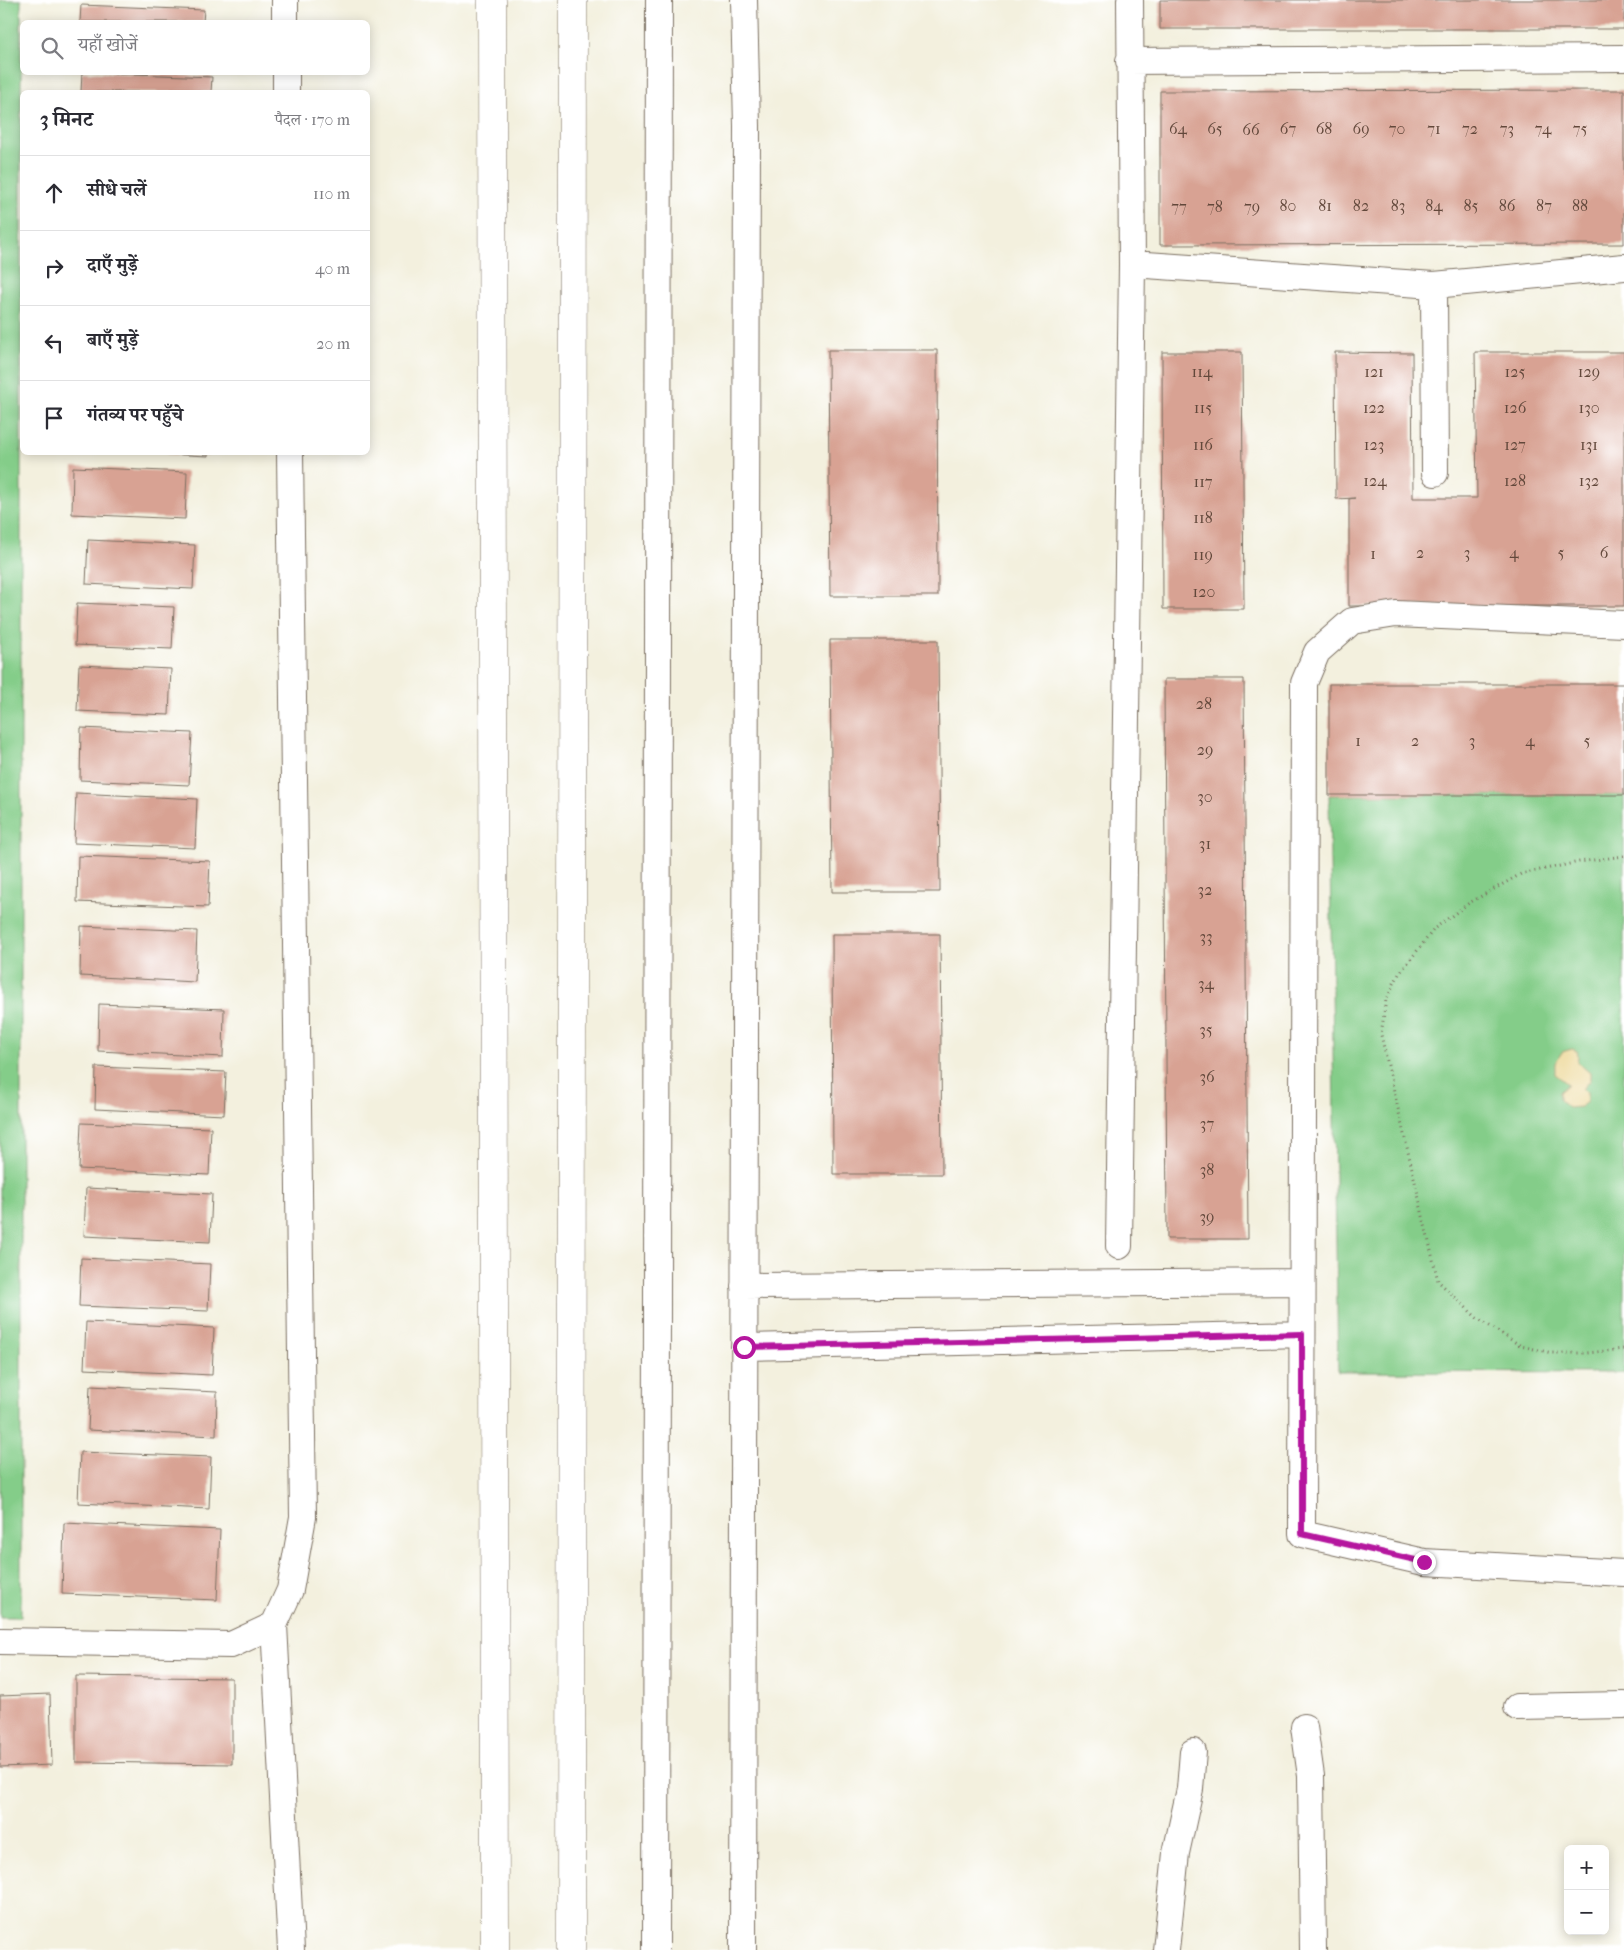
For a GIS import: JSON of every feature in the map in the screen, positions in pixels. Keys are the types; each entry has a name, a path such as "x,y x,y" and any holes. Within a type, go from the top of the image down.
{"street":[{"path":"285,0 285,20"},
{"path":"492,0 495,1950"},
{"path":"571,1950 573,0"},
{"path":"656,1950 660,0"},
{"path":"744,0 747,126 744,1950"},
{"path":"1119,1246 1132,264 1130,0"},
{"path":"1129,60 1624,58"},
{"path":"286,75 286,90"},
{"path":"1132,264 1434,285 1624,267"},
{"path":"1434,285 1435,473"},
{"path":"290,455 303,1517 290,1590 274,1624 291,1950"},
{"path":"1624,624 1396,614 1352,621 1317,652 1304,683 1302,1282 1302,1534 1424,1562 1624,1572"},
{"path":"744,1286 1302,1282"},
{"path":"744,1347 1302,1334"},
{"path":"0,1641 231,1646 274,1624"},
{"path":"1517,1707 1624,1705"},
{"path":"1304,1726 1311,1776 1313,1950"},
{"path":"1166,1950 1176,1853 1190,1789 1192,1752"}],"path":[{"path":"1624,856 1579,862 1521,874 1469,903 1435,928 1399,974 1386,999 1381,1035 1438,1281 1477,1318 1521,1346 1552,1353 1587,1353 1624,1349"}],"green space":[{"path":"0,0 21,0 21,1617 0,1617"},
{"path":"1329,795 1624,795 1624,1373 1338,1372"}],"sand":[{"path":"1572,1049 1577,1051 1577,1062 1590,1073 1590,1080 1582,1089 1587,1093 1587,1102 1580,1107 1568,1108 1559,1100 1559,1092 1568,1084 1555,1074 1555,1063 1562,1052"}],"building":[{"path":"1160,0 1624,0 1624,29 1160,29"},
{"path":"81,5 204,10 203,20 80,20"},
{"path":"82,75 212,77 211,90 81,90"},
{"path":"1624,90 1624,244 1160,245 1160,91"},
{"path":"828,350 937,350 938,596 830,596"},
{"path":"1162,352 1242,352 1244,609 1163,609"},
{"path":"1335,352 1412,353 1413,498 1477,498 1475,352 1624,352 1624,606 1349,606 1349,499 1355,498 1336,499"},
{"path":"73,467 187,472 185,519 72,514"},
{"path":"88,540 195,545 193,589 86,584"},
{"path":"77,603 174,607 172,649 75,645"},
{"path":"830,640 938,640 940,892 832,892"},
{"path":"79,665 171,669 169,715 77,711"},
{"path":"1164,679 1244,679 1248,1239 1167,1239"},
{"path":"1329,684 1624,684 1624,795 1329,795"},
{"path":"81,728 192,733 189,785 80,780"},
{"path":"76,793 197,799 195,848 74,843"},
{"path":"78,856 210,861 208,907 77,902"},
{"path":"81,926 197,931 195,982 80,976"},
{"path":"832,934 940,934 942,1174 833,1174"},
{"path":"99,1004 224,1009 223,1057 98,1051"},
{"path":"96,1067 226,1072 224,1115 95,1109"},
{"path":"81,1123 211,1128 209,1175 79,1169"},
{"path":"86,1188 212,1194 210,1242 84,1236"},
{"path":"81,1258 210,1264 208,1311 79,1306"},
{"path":"86,1322 214,1328 212,1375 84,1369"},
{"path":"90,1386 217,1392 216,1436 88,1430"},
{"path":"80,1452 211,1457 209,1509 78,1503"},
{"path":"64,1523 220,1530 217,1600 62,1594"},
{"path":"76,1676 232,1678 232,1764 76,1762"},
{"path":"50,1694 52,1765 0,1767 0,1696"}],"route":[{"path":"744,1347 1302,1334 1302,1534 1424,1562"}]}
